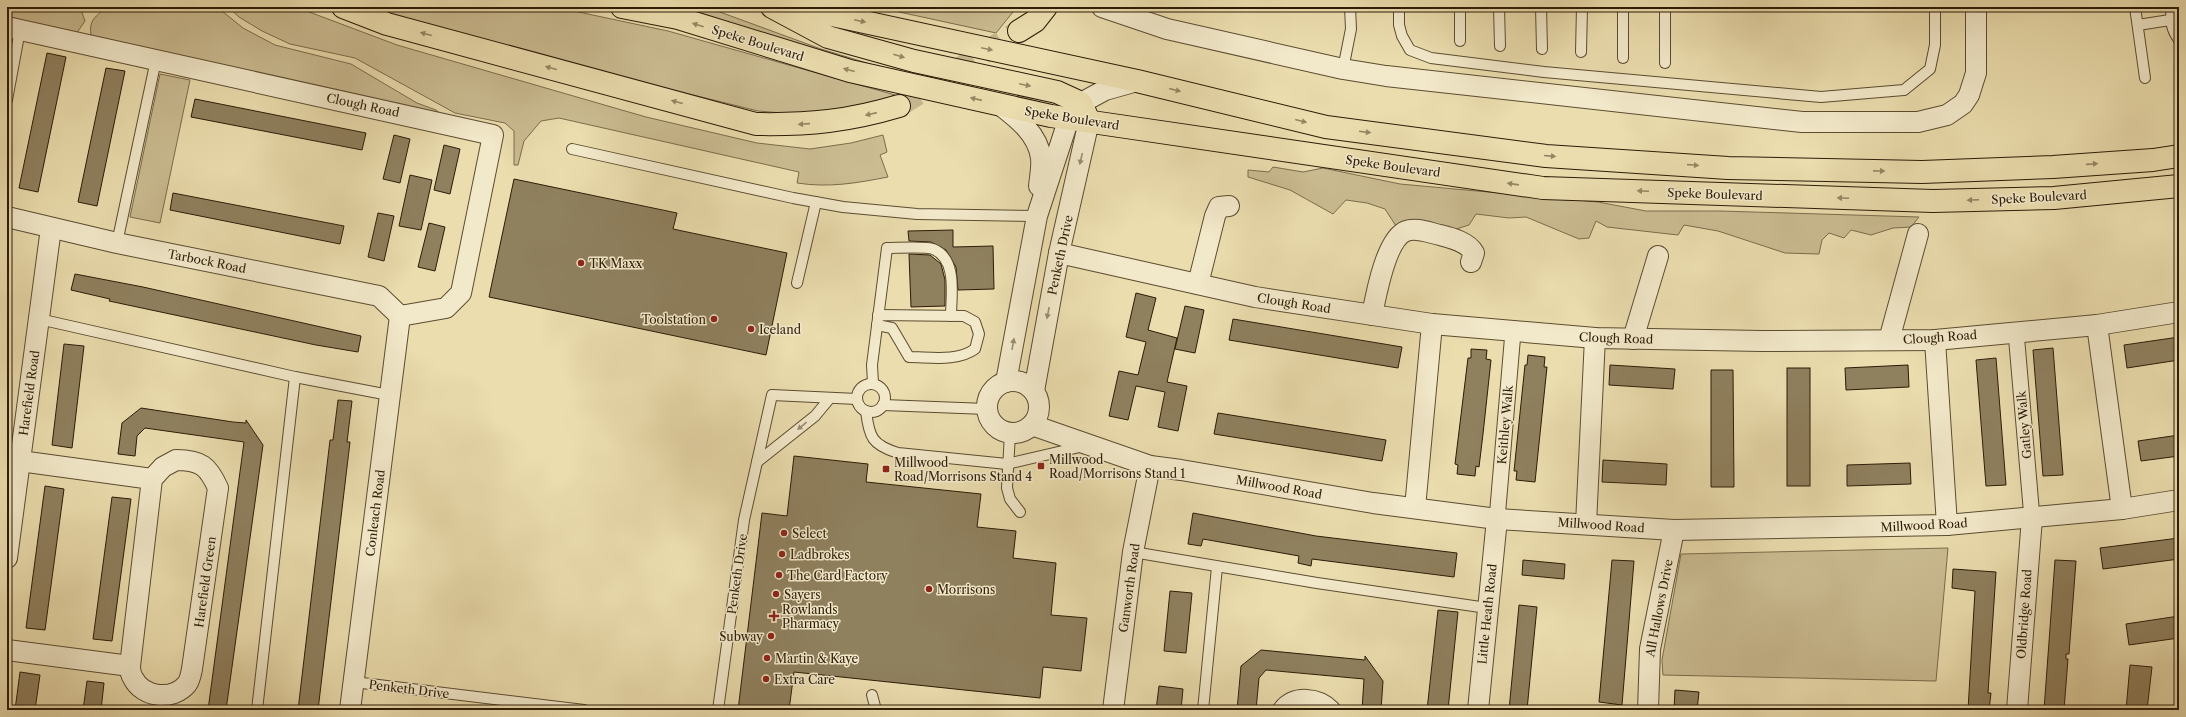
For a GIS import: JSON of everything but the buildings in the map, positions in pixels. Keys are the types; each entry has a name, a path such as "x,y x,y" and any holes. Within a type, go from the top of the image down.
{"highway":[{"path":"343,7 387,24 756,124 801,125 843,120 899,106"},
{"name":"Speke Boulevard","path":"622,7 678,18 850,71 1000,105 1080,114 1543,188 1933,201 2054,198 2179,186"},
{"path":"772,7 828,37 914,61 1057,92 1080,114"},
{"path":"795,7 1137,81 1326,127 1546,156 1728,168 1922,172 2053,167 2152,160 2179,155"},
{"path":"1019,31 1035,21 1046,7"}],"street":[{"path":"1102,7 1167,29 1343,69 1386,76 1794,122 1849,123 1918,122 1947,115 1963,104 1969,95 1976,74 1976,7"},
{"name":"Clough Road","path":"14,29 493,134 461,293 446,308 400,316"},
{"path":"1037,216 1080,114 1105,90 1137,81"},
{"path":"1000,105 1019,120 1034,138 1041,158 1037,216 1006,382"},
{"name":"Penketh Drive","path":"1032,425 1038,416 1038,399 1034,391 1059,253 1080,114"},
{"path":"1198,284 1215,216 1219,207 1229,206"},
{"name":"Tarbock Road","path":"7,218 379,296 400,316"},
{"name":"Harefield Road","path":"7,558 51,228"},
{"path":"1372,314 1381,273 1399,236 1407,231 1416,230 1433,233 1465,244 1471,247 1474,253 1471,262"},
{"path":"1889,340 1918,234"},
{"name":"Clough Road","path":"1059,253 1255,297 1432,324 1595,338 1762,341 1935,340 2097,325 2179,312"},
{"path":"1633,339 1658,256"},
{"name":"Conleach Road","path":"350,710 400,316"},
{"path":"1415,508 1432,324"},
{"path":"2097,325 2122,509"},
{"name":"Keithley Walk","path":"1496,519 1513,332"},
{"name":"Gatley Walk","path":"2016,332 2032,518"},
{"path":"1586,524 1595,338"},
{"path":"1935,340 1947,525"},
{"path":"1032,425 1024,430 1010,433 994,424 987,409 988,400 992,392 1006,382 1016,381 1024,383 1034,391"},
{"name":"Millwood Road","path":"1032,425 1150,466 1373,503 1496,519 1674,530 1947,525 2122,509 2179,500"},
{"name":"Harefield Green","path":"176,460 190,460 202,465 210,472 218,488 192,669 188,683 176,693 164,696 151,693 139,687 132,678 130,666 152,479 163,468 176,460"},
{"path":"20,461 152,479"},
{"name":"Ganworth Road","path":"1113,710 1133,552 1150,466"},
{"name":"Oldbridge Road","path":"2017,710 2032,518"},
{"name":"Little Heath Road","path":"1478,710 1496,519"},
{"name":"All Hallows Drive","path":"1648,710 1650,649 1674,530"},
{"path":"7,650 130,666"},
{"path":"1283,710 1288,704 1300,700 1313,700 1324,704 1330,710"}],"lane":[{"path":"1343,69 1351,29 1350,7"},
{"path":"1399,7 1399,25 1402,36 1410,50 1431,58 1576,76 1821,97 1904,90 1930,69 1935,45 1935,7"},
{"path":"1460,7 1460,41"},
{"path":"1499,7 1500,46"},
{"path":"1541,7 1542,49"},
{"path":"1581,52 1582,7"},
{"path":"1623,7 1623,58"},
{"path":"1665,7 1665,63"},
{"path":"2134,7 2146,78"},
{"path":"2172,7 2170,20 2172,31 2179,40"},
{"path":"2138,25 2170,20"},
{"path":"7,100 14,29"},
{"path":"117,242 156,60"},
{"path":"572,149 844,207 917,214 1037,216"},
{"path":"797,283 816,202"},
{"path":"873,383 872,365 887,248 933,249 942,256 949,264 952,281 951,316"},
{"path":"964,316 975,322 979,334 975,349 967,355 955,357 909,357 892,328 878,320 964,316"},
{"path":"39,319 295,377 389,395"},
{"path":"257,710 295,377"},
{"path":"884,405 884,392 878,385 873,383 863,386 859,390 857,400 859,405 866,411 871,437 882,448 898,453 1007,464 1089,445"},
{"name":"Penketh Drive","path":"718,710 744,520 772,395 857,400"},
{"path":"757,462 814,416 830,398"},
{"path":"866,411 876,411 884,405 987,409"},
{"path":"1010,433 1007,464 1007,488 1010,499 1020,512"},
{"path":"1133,552 1217,567 1487,608"},
{"path":"1203,710 1217,567"},
{"name":"Penketh Drive","path":"354,682 584,710"},
{"path":"872,695 876,710"}],"shaded area":[{"path":"7,7 80,7 85,21 74,37 7,23"},
{"path":"108,7 217,7 243,28 275,45 351,64 417,103 436,110 443,116 92,41 92,21 98,14"},
{"path":"228,7 296,7 397,45 646,117 757,143 810,149 851,143 883,135 887,152 880,155 888,177 832,185 797,183 799,172 559,118 541,121 524,141 518,165 514,165 514,131 505,123 455,113 355,58 290,44 262,31 239,17"},
{"path":"370,7 555,7 668,31 895,95 871,104 819,116 758,111 474,41"},
{"path":"653,7 709,8 821,49 893,71 891,76"},
{"path":"876,7 1017,7 996,33"},
{"path":"160,74 190,80 160,223 130,217"},
{"path":"1273,167 1303,172 1323,168 1400,184 1598,202 1646,211 1720,211 1919,217 1911,227 1893,228 1871,235 1851,230 1844,238 1829,233 1822,240 1819,254 1785,253 1718,231 1684,225 1678,235 1607,227 1596,221 1589,238 1579,239 1526,217 1509,218 1476,214 1469,225 1447,232 1396,226 1385,209 1367,203 1346,200 1333,214 1290,190 1248,177 1248,170 1269,172"},
{"path":"1948,548 1936,681 1663,675 1662,660 1681,554"}],"tunnel":[{"path":"899,106 1019,31"}],"place":[{"name":"TK Maxx","path":"581,263"},
{"name":"Toolstation","path":"714,319"},
{"name":"Iceland","path":"751,329"},
{"name":"Millwood Road/Morrisons Stand 1","path":"1041,466"},
{"name":"Millwood Road/Morrisons Stand 4","path":"886,469"},
{"name":"Select","path":"784,533"},
{"name":"Ladbrokes","path":"782,554"},
{"name":"The Card Factory","path":"779,575"},
{"name":"Morrisons","path":"929,589"},
{"name":"Sayers","path":"776,594"},
{"name":"Rowlands Pharmacy","path":"774,616"},
{"name":"Subway","path":"771,636"},
{"name":"Martin & Kaye","path":"767,658"},
{"name":"Extra Care","path":"766,679"}]}
